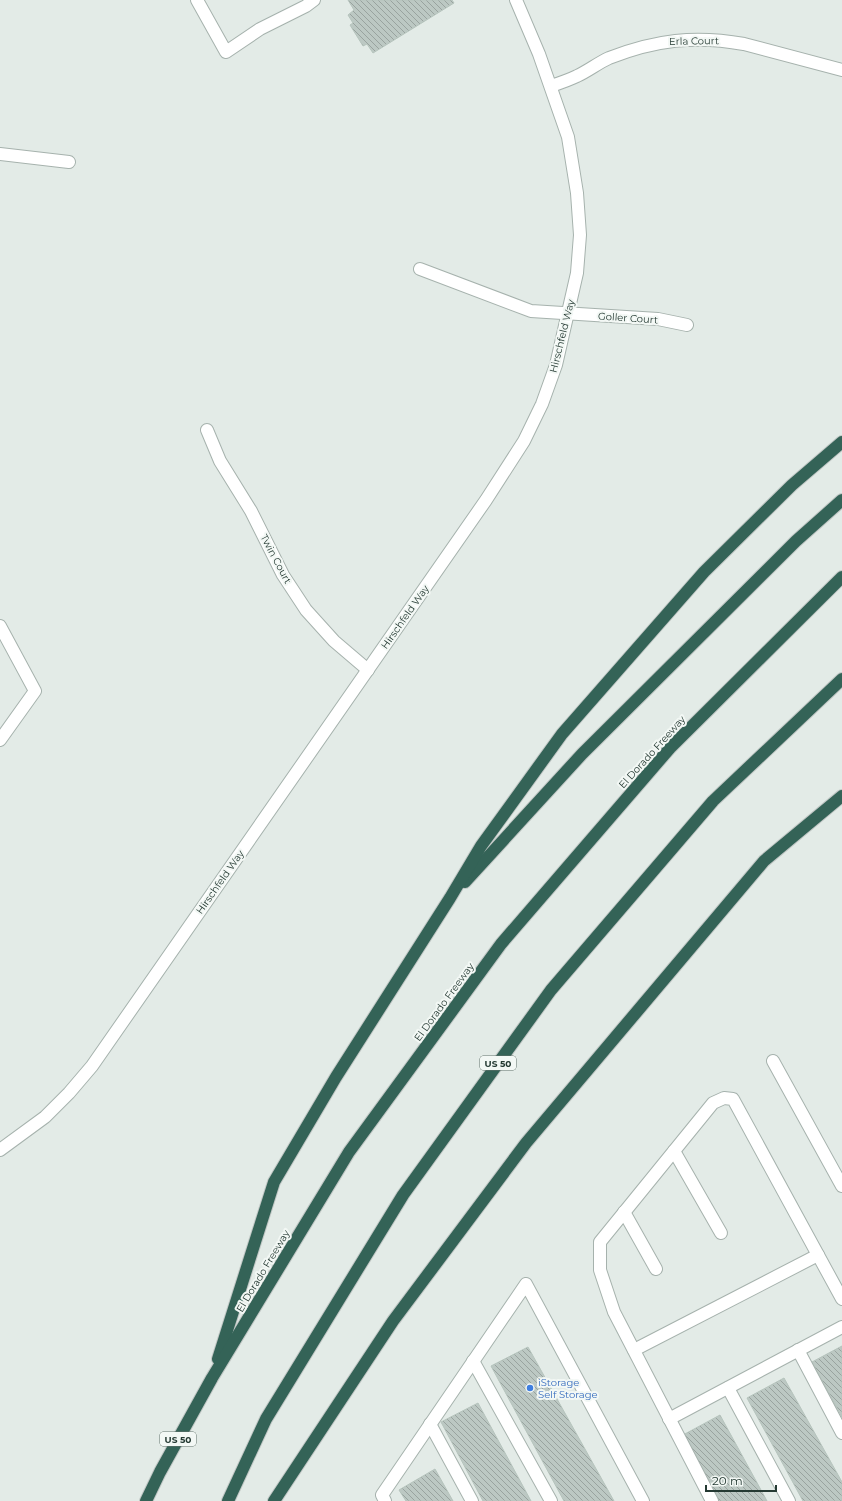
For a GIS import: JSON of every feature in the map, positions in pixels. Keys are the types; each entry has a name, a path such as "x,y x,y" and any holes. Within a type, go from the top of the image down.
{"highway":[{"path":"212,1378 274,1182 336,1077 450,898 481,846 562,734 704,572 792,485 842,442"},
{"path":"450,898 494,852 582,754 796,541 842,500"},
{"name":"El Dorado Freeway","path":"146,1501 160,1472 212,1378 348,1152 501,944 670,748 842,578"},
{"name":"US 50","path":"228,1501 266,1419 403,1195 551,990 714,801 842,679"},
{"path":"274,1501 394,1321 526,1143 764,861 842,796"}],"street":[{"path":"197,0 226,52 260,29 306,6 314,0"},
{"name":"Hirschfeld Way","path":"0,1150 45,1117 70,1093 92,1066 486,500 524,441 542,404 556,365 577,274 580,235 578,200 568,137 539,54 516,0"},
{"name":"Erla Court","path":"551,86 576,77 607,59 642,46 659,42 696,39 728,41 744,44 842,70"},
{"path":"0,154 69,162"},
{"name":"Goller Court","path":"420,269 530,310 569,314 658,319 687,325"},
{"name":"Twin Court","path":"206,430 220,461 251,511 283,575 306,610 334,641 368,670"},
{"path":"0,626 35,691 0,740"},
{"path":"773,1062 842,1186"},
{"path":"712,1501 614,1312 600,1270 600,1242 713,1103 724,1098 733,1099 842,1299"},
{"path":"674,1151 721,1233"},
{"path":"624,1212 656,1269"},
{"path":"634,1350 818,1255"},
{"path":"382,1499 430,1424 526,1284 643,1501"},
{"path":"669,1419 842,1327"},
{"path":"798,1350 842,1433"},
{"path":"473,1360 551,1501"},
{"path":"728,1388 789,1501"},
{"path":"430,1424 472,1501"}],"building":[{"path":"348,0 452,0 454,3 373,53 367,44 363,46 350,25 353,23 348,15 354,10"},
{"path":"842,1346 842,1417 812,1362"},
{"path":"528,1347 614,1501 564,1501 491,1366"},
{"path":"784,1378 842,1482 842,1501 803,1501 747,1398"},
{"path":"478,1403 531,1501 483,1501 441,1422"},
{"path":"720,1415 767,1501 719,1501 683,1435"},
{"path":"435,1469 453,1501 406,1501 399,1490"}],"place":[{"name":"iStorage Self Storage","path":"530,1388"}]}
